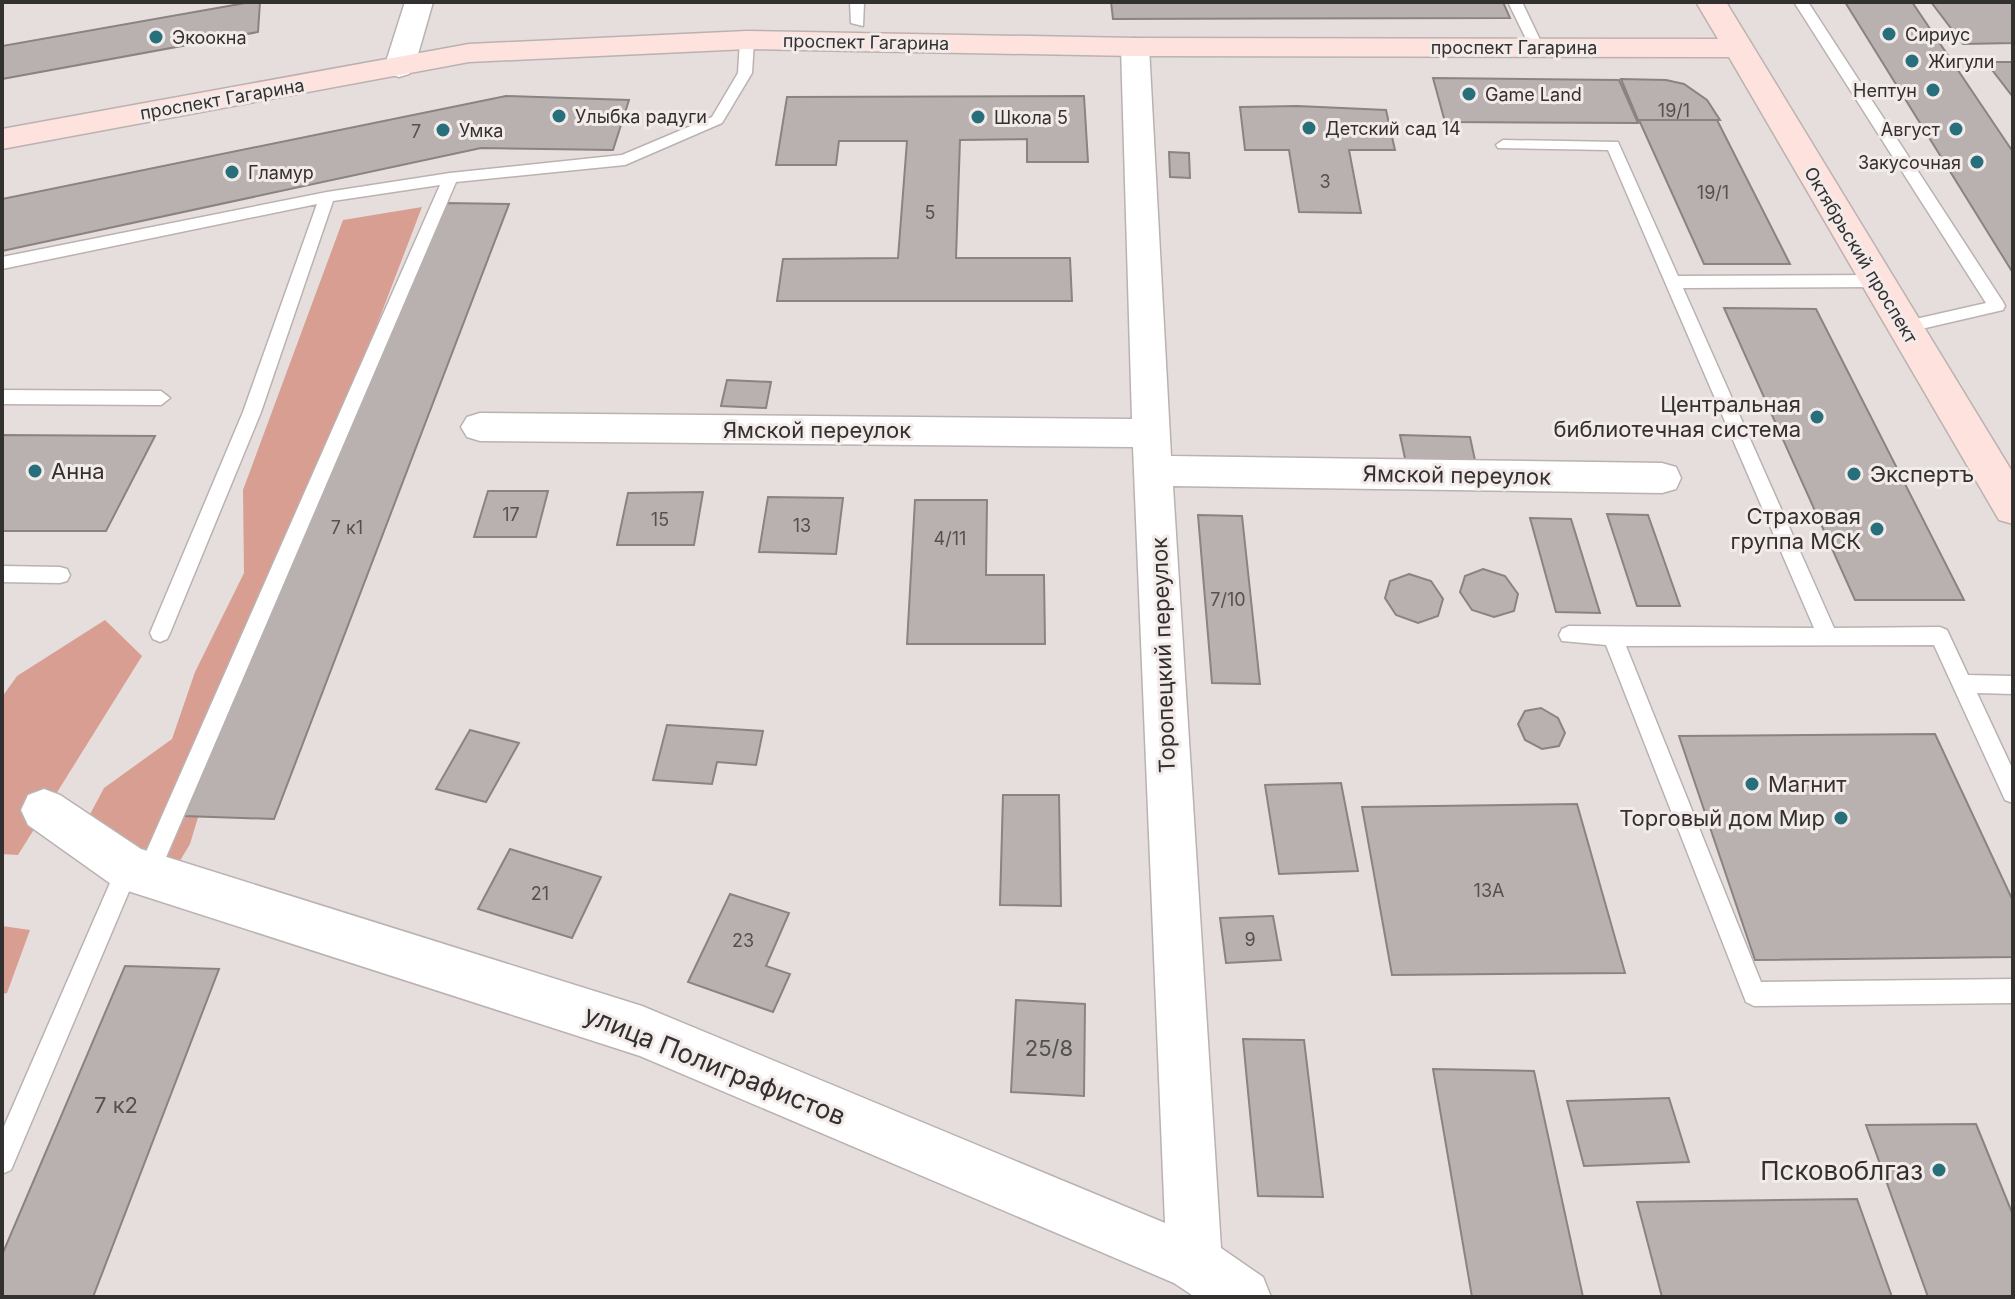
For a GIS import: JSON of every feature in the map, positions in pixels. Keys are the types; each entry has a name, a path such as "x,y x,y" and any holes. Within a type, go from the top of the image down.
{"main road":[{"name":"Октябрьский проспект","path":"1711,2 2013,508"},
{"name":"проспект Гагарина","path":"2,139 469,53 747,40 1135,47 1737,48"}],"street":[{"path":"399,68 419,2"},
{"name":"Торопецкий переулок","path":"1135,47 1153,253 1155,452 1169,811 1200,1280"},
{"name":"Ямской переулок","path":"480,427 1155,452 1662,478"},
{"name":"улица Полиграфистов","path":"44,810 138,872 642,1031 1243,1297"}],"lane":[{"path":"857,2 858,23"},
{"path":"1515,2 1536,46"},
{"path":"1801,2 1997,306 1904,327"},
{"path":"2,263 327,197 450,178 625,160 717,120 745,73 747,40"},
{"path":"1503,145 1613,145 1827,635"},
{"path":"2,1161 138,872 450,178"},
{"path":"160,633 252,412 327,197"},
{"path":"1672,282 1876,281"},
{"path":"2,397 161,398"},
{"path":"2,574 60,575"},
{"path":"1569,635 1940,636 2013,793"},
{"path":"1613,637 1754,994 2010,998"},
{"path":"1962,684 2013,685"}],"shaded area":[{"path":"422,207 232,704 190,844 160,894 71,850 104,788 172,739 195,672 244,573 243,490 343,220"},
{"path":"105,620 142,656 18,855 2,854 2,697 17,676"},
{"path":"2,926 30,930 7,993 2,994"}],"building":[{"path":"260,2 258,32 2,79 2,46"},
{"path":"1111,2 1503,2 1510,18 1113,19"},
{"path":"1845,2 1912,2 2013,152 2013,273"},
{"path":"1931,2 2013,2 2013,43 1963,44"},
{"path":"1986,62 2013,62 2013,97"},
{"path":"1433,78 1619,80 1638,123 1445,122"},
{"path":"1621,79 1666,80 1684,84 1707,100 1720,120 1638,120"},
{"path":"506,96 629,100 613,150 481,148 2,251 2,199"},
{"path":"1084,96 1088,162 1027,162 1027,139 960,140 956,258 1070,258 1072,301 777,301 783,259 898,258 907,141 839,141 836,165 776,165 787,97"},
{"path":"1240,107 1386,110 1395,150 1349,150 1361,213 1299,212 1289,150 1245,150"},
{"path":"1639,120 1717,120 1790,264 1704,264"},
{"path":"1169,152 1189,153 1190,178 1170,177"},
{"path":"446,203 509,204 274,819 184,816"},
{"path":"1724,308 1816,309 1964,600 1855,600"},
{"path":"727,380 771,382 766,408 721,406"},
{"path":"2,435 155,436 106,531 2,531"},
{"path":"1400,435 1470,437 1476,465 1406,463"},
{"path":"488,491 548,491 536,537 474,537"},
{"path":"703,492 694,545 617,545 628,493"},
{"path":"768,497 843,498 836,554 759,552"},
{"path":"915,500 987,500 986,575 1044,575 1045,644 907,644"},
{"path":"1607,514 1648,515 1680,606 1637,606"},
{"path":"1198,515 1242,516 1260,684 1212,683"},
{"path":"1530,518 1571,519 1600,613 1556,612"},
{"path":"1483,569 1505,576 1518,594 1514,611 1494,617 1472,610 1460,592 1465,576"},
{"path":"1409,574 1431,581 1443,599 1438,616 1418,623 1396,615 1385,598 1390,581"},
{"path":"1541,708 1558,718 1565,733 1559,746 1542,749 1525,740 1518,724 1525,711"},
{"path":"667,725 763,731 756,765 717,762 712,784 653,780"},
{"path":"470,730 519,743 486,802 436,789"},
{"name":"Торговый дом Мир","path":"1935,734 2013,901 2013,957 1755,960 1679,736"},
{"path":"1341,783 1358,871 1279,874 1265,785"},
{"path":"1003,795 1059,795 1061,906 1000,905"},
{"path":"1577,804 1625,973 1392,975 1362,807"},
{"path":"510,849 601,877 572,938 478,909"},
{"path":"730,894 789,913 766,966 790,974 773,1012 688,982"},
{"path":"1273,916 1281,960 1226,963 1220,918"},
{"path":"125,966 219,969 93,1297 2,1297 2,1255"},
{"path":"1016,1000 1085,1004 1084,1096 1011,1092"},
{"path":"1243,1039 1304,1040 1323,1197 1258,1196"},
{"path":"1433,1069 1534,1071 1583,1297 1472,1297"},
{"path":"1669,1098 1689,1162 1584,1166 1567,1101"},
{"name":"Псковоблгаз","path":"1976,1124 2013,1215 2013,1297 1928,1297 1866,1125"},
{"path":"1857,1199 1892,1297 1662,1297 1637,1202"}],"place":[{"name":"Сириус","path":"1889,34"},
{"name":"Экоокна","path":"156,37"},
{"name":"Жигули","path":"1912,61"},
{"name":"Нептун","path":"1933,90"},
{"name":"Game Land","path":"1469,94"},
{"name":"Улыбка радуги","path":"559,116"},
{"name":"Школа 5","path":"978,117"},
{"name":"Детский сад 14","path":"1309,128"},
{"name":"Август","path":"1956,129"},
{"name":"Умка","path":"443,130"},
{"name":"Закусочная","path":"1977,162"},
{"name":"Гламур","path":"232,172"},
{"name":"Центральная библиотечная система","path":"1817,417"},
{"name":"Анна","path":"35,471"},
{"name":"Экспертъ","path":"1854,474"},
{"name":"Страховая группа МСК","path":"1877,529"},
{"name":"Магнит","path":"1752,784"},
{"name":"Торговый дом Мир","path":"1841,818"},
{"name":"Псковоблгаз","path":"1939,1170"}]}
